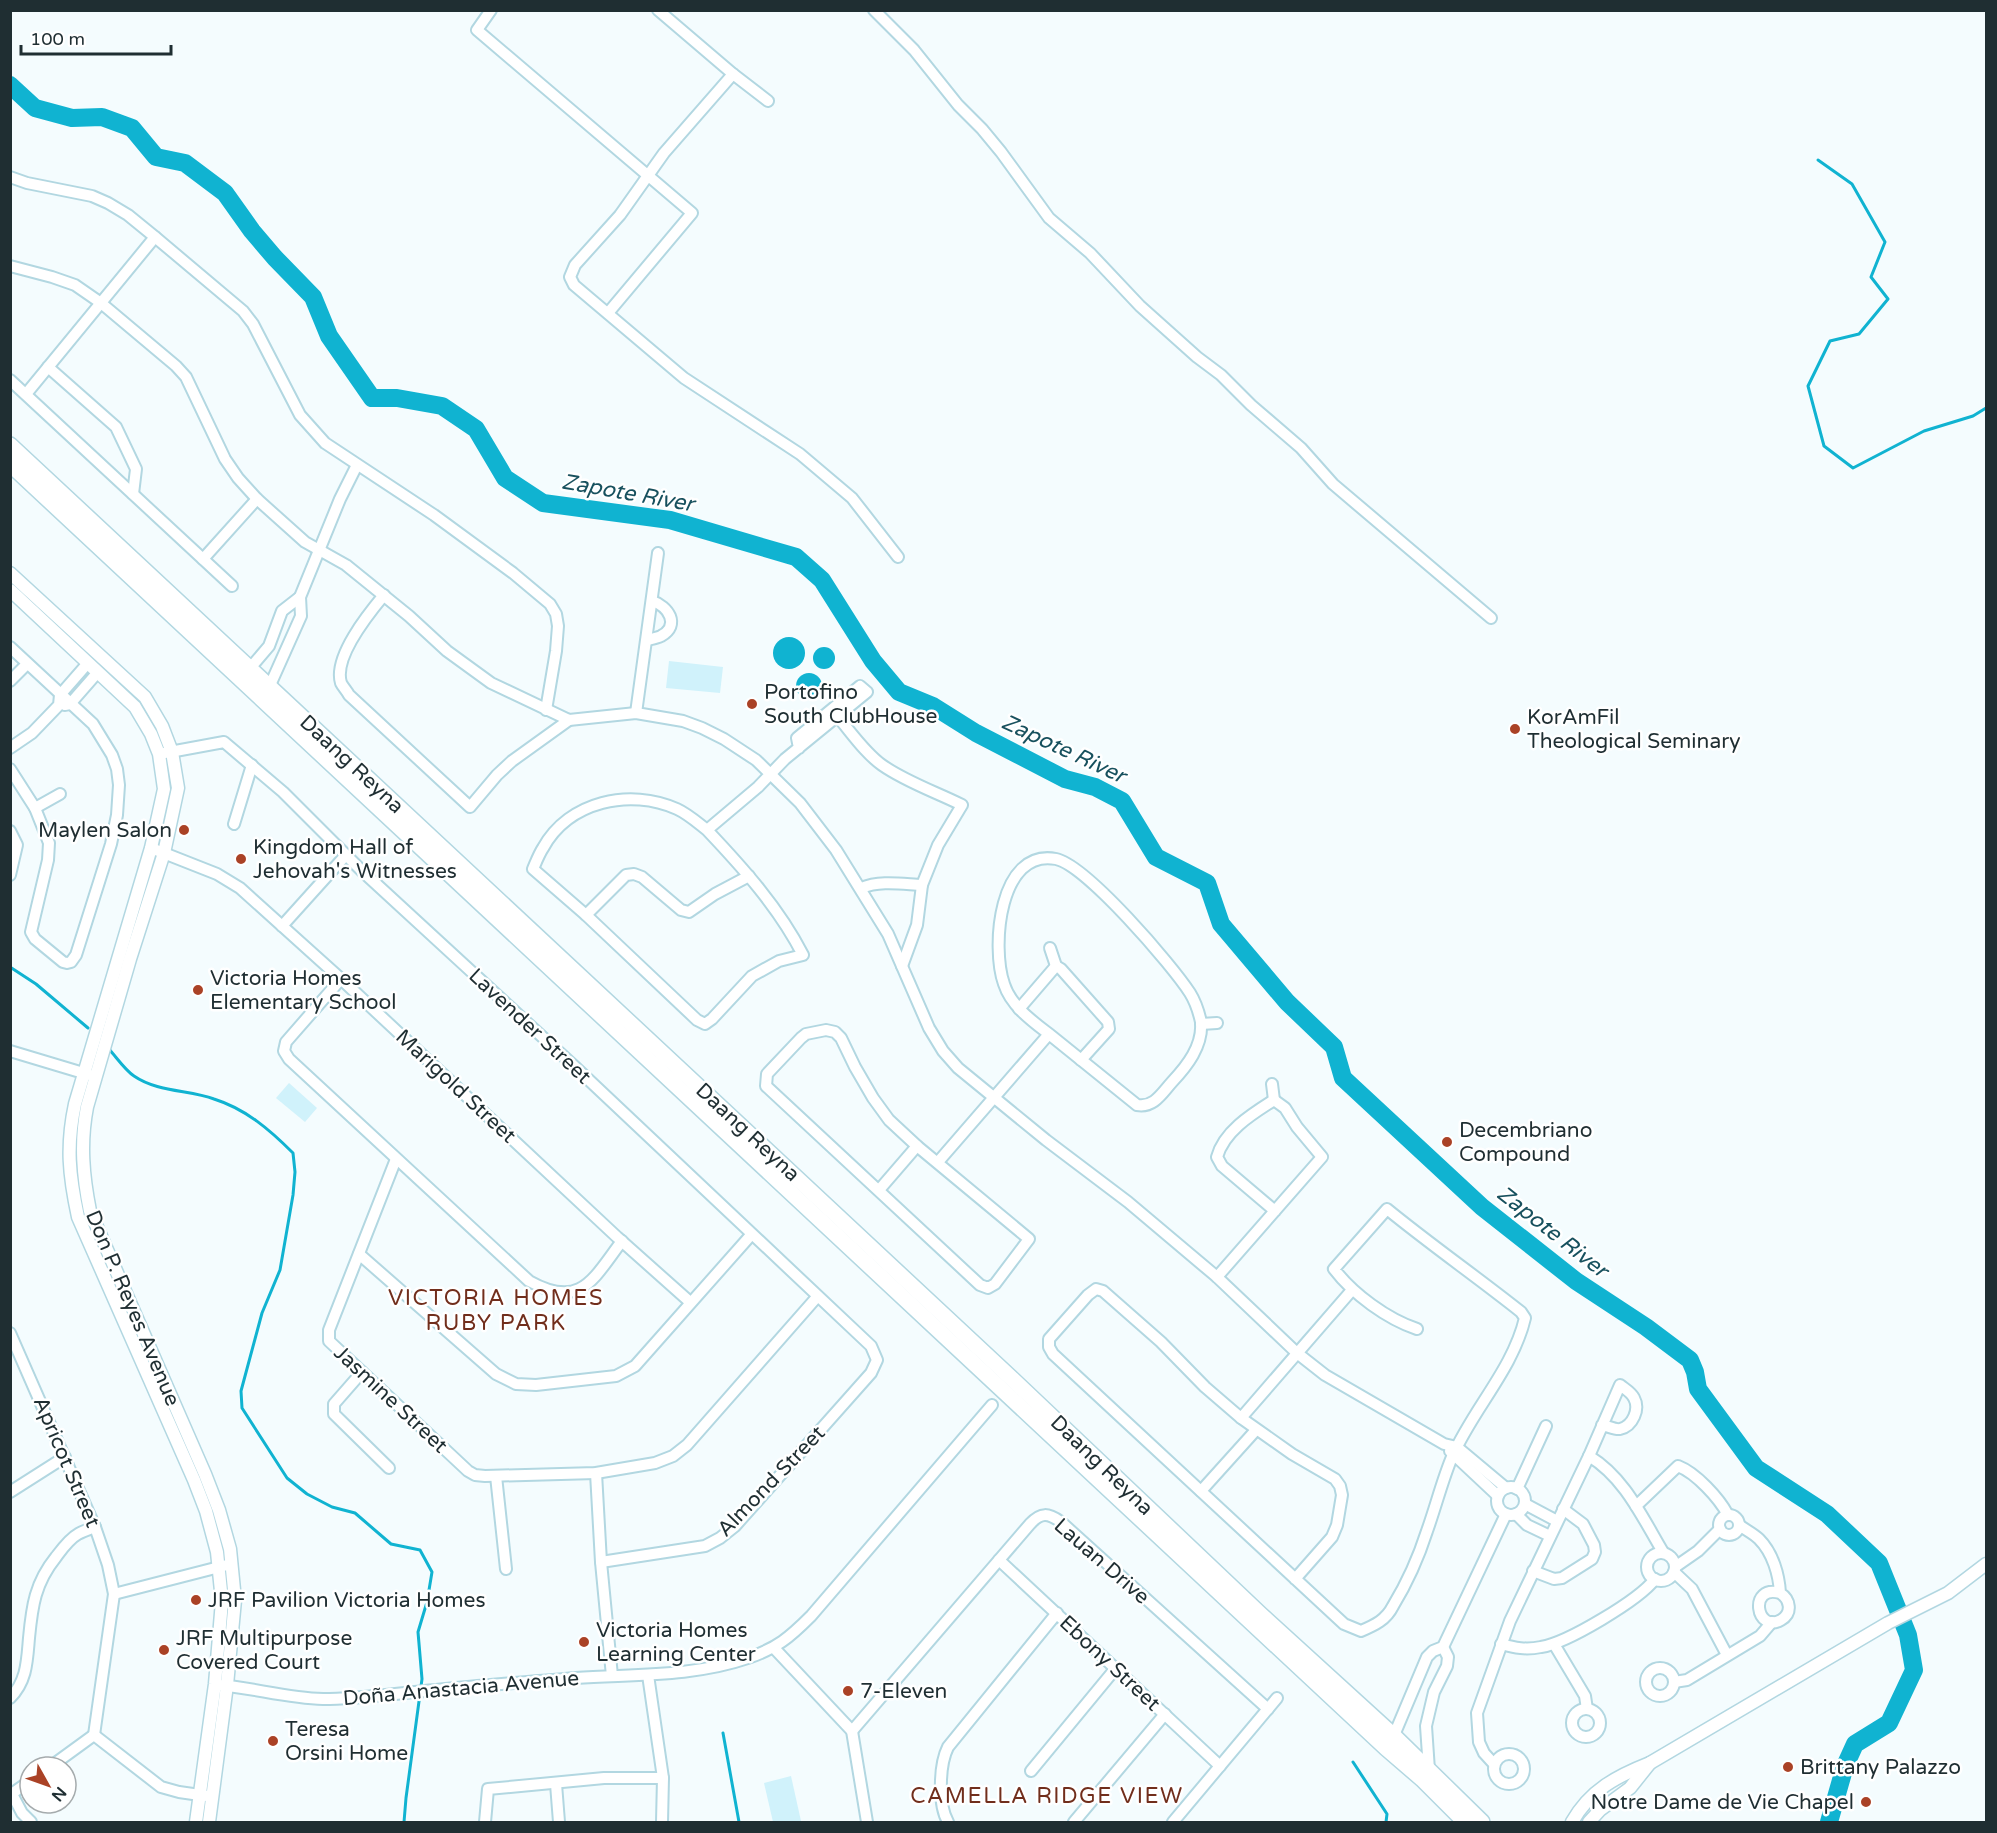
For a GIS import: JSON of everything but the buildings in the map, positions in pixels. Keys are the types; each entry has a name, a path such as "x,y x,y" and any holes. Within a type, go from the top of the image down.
{"main road":[{"name":"Daang Reyna","path":"10,445 266,694 1390,1742 1482,1822"},
{"name":"Daang Reyna","path":"10,464 245,674"},
{"name":"Daang Reyna","path":"1426,1774 1465,1822"}],"street":[{"path":"491,10 477,30 692,213 608,313"},
{"path":"658,10 768,101"},
{"path":"874,10 914,50 958,105 982,129 1049,218 1090,253 1140,306 1197,357 1221,375 1251,405 1301,448 1333,484 1491,618"},
{"path":"733,74 664,153 620,215 575,265 570,277 574,285 684,378 800,454 844,491 898,557"},
{"path":"10,177 27,183 92,196 128,215 243,311 253,324 300,415 325,443 434,515 513,573 550,604 556,614 558,626 546,711"},
{"path":"26,394 155,237"},
{"path":"10,266 75,285 101,303 181,371 225,459 257,499 305,542 346,565 384,595 467,666 491,682 546,711 569,720 636,713 683,721 702,728 743,751 770,773 815,820 861,888 888,934 929,1028 957,1068 1128,1202 1217,1277 1296,1353 1325,1375 1455,1451 1507,1491 1524,1495 1525,1504 1520,1512 1511,1514"},
{"path":"48,367 116,427 136,469 133,494"},
{"path":"10,380 232,586"},
{"path":"266,694 301,616 300,597 340,499 357,465"},
{"path":"203,560 257,499"},
{"path":"636,713 658,553"},
{"name":"Don P. Reyes Avenue","path":"10,573 145,697 162,726 172,752 178,788 164,853 130,959 87,1107 82,1132 84,1184 90,1211 209,1483 230,1549 225,1565 222,1601 221,1685 206,1795 196,1822"},
{"name":"Don P. Reyes Avenue","path":"10,591 135,708 152,734 159,754 164,789 151,848 83,1073 69,1131 71,1187 78,1217 194,1480 206,1511 217,1552 225,1565"},
{"path":"384,595 356,632 344,659 341,683 349,695 470,807 512,761 569,720"},
{"path":"245,674 269,646 282,611 300,597"},
{"path":"647,640 662,636 672,623 668,610 660,603 652,601"},
{"path":"276,628 292,637"},
{"path":"70,646 79,636"},
{"path":"10,647 63,701 93,724 112,755 119,785 117,815 111,844 76,955 71,962 67,963 35,939 31,932 49,851 47,835 36,808 10,769"},
{"path":"261,657 278,670"},
{"path":"63,701 88,663"},
{"path":"10,681 27,664"},
{"path":"10,748 32,733 63,701 98,672"},
{"path":"707,831 758,788 770,773 867,692 860,686 797,738 799,748"},
{"path":"837,716 870,755 882,765 962,805 938,845 922,885 917,924 902,966"},
{"name":"Lavender Street","path":"159,754 224,742 252,765 871,1346 877,1360"},
{"path":"234,824 252,765"},
{"path":"36,808 60,794"},
{"path":"614,799 636,799 677,809 707,831 749,876 776,910 803,955 779,961 752,976 705,1024 697,1020 586,915 533,869 543,847 555,831 572,816 614,799"},
{"path":"10,831 17,845 10,875"},
{"name":"Marigold Street","path":"151,848 217,874 240,888 690,1302"},
{"path":"282,926 346,855"},
{"path":"1043,857 1066,862 1091,882 1141,932 1190,993 1201,1024 1199,1040 1188,1065 1154,1102 1145,1107 1137,1105 1048,1034 1019,1009 1004,986 1000,967 998,940 1000,916 1008,889 1018,873 1028,863 1043,857"},
{"path":"586,915 626,875 634,874 642,877 681,910 689,912 749,876"},
{"path":"861,888 870,884 882,883 922,885"},
{"path":"1050,948 1056,966 1068,974 1108,1022 1109,1029 1081,1060"},
{"path":"1019,1009 1056,966"},
{"path":"341,979 286,1042 284,1051 289,1059 396,1160 529,1281 544,1289 557,1293 571,1293 584,1287 594,1278 622,1241"},
{"path":"1201,1024 1217,1023"},
{"path":"826,1030 835,1032 841,1038 873,1098 889,1120 938,1162 1029,1239 995,1284 988,1288 980,1285 766,1086 767,1074 806,1034 826,1030"},
{"path":"938,1162 1048,1034"},
{"path":"10,1051 96,1077"},
{"path":"1217,1277 1322,1157 1297,1127 1285,1108 1274,1100 1272,1084"},
{"path":"1274,1100 1239,1124 1219,1149 1216,1157 1222,1166 1275,1211"},
{"path":"879,1190 917,1146"},
{"name":"Jasmine Street","path":"396,1160 329,1330 329,1341 468,1471 475,1474 496,1476 596,1473 656,1463 673,1456 687,1445 817,1297"},
{"path":"1295,1579 1332,1537 1337,1525 1342,1495 1335,1479 1240,1418 1205,1387 1161,1342 1103,1291 1096,1289 1088,1295 1049,1339 1049,1347 1053,1354 1295,1579 1344,1624 1361,1631 1376,1625 1387,1616 1421,1549 1455,1451 1484,1399 1498,1380 1525,1318 1521,1312 1481,1279 1422,1238 1387,1209 1334,1269 1353,1290 1390,1317 1417,1329"},
{"path":"359,1254 496,1374 525,1386 616,1376 635,1366 751,1235"},
{"path":"1240,1418 1353,1290"},
{"name":"Apricot Street","path":"10,1333 95,1527 106,1556 114,1594 94,1736"},
{"name":"Almond Street","path":"601,1562 705,1546 720,1538 735,1526 871,1373 877,1360"},
{"path":"362,1372 334,1404 334,1414 388,1468"},
{"name":"Doña Anastacia Avenue","path":"221,1685 323,1699 648,1675 726,1664 774,1648 811,1616 992,1405"},
{"path":"1494,1764 1484,1753 1479,1742 1477,1713 1501,1644 1602,1425"},
{"path":"1546,1426 1499,1507 1527,1525 1550,1536"},
{"path":"1201,1491 1256,1430"},
{"path":"1589,1456 1616,1477 1626,1489 1663,1552 1671,1557 1674,1570 1692,1589 1727,1655"},
{"path":"10,1492 65,1457"},
{"path":"1636,1506 1678,1466 1687,1470 1722,1504 1728,1515 1735,1517 1739,1525 1758,1538 1765,1547 1779,1576 1780,1593"},
{"path":"596,1473 601,1562 612,1677"},
{"path":"496,1476 506,1569"},
{"path":"1525,1504 1557,1521"},
{"path":"1533,1571 1554,1579 1562,1578 1592,1559 1595,1552 1594,1545 1583,1524 1563,1509"},
{"name":"Lauan Drive","path":"852,1731 999,1560 1042,1514 1053,1516 1268,1709"},
{"path":"1390,1742 1426,1657 1443,1647 1511,1514"},
{"path":"1728,1515 1720,1522 1720,1529 1725,1534 1732,1535 1737,1531 1739,1525"},
{"path":"10,1698 23,1683 37,1586 48,1566 63,1547 78,1534 95,1527"},
{"path":"1663,1552 1656,1554 1648,1561 1648,1571 1655,1579 1665,1580 1720,1529"},
{"name":"Ebony Street","path":"999,1560 1220,1766"},
{"path":"1562,1822 1575,1818 1600,1790 1620,1774 1650,1762 1888,1623 1948,1593 1986,1564"},
{"path":"114,1594 225,1565"},
{"path":"1501,1644 1521,1649 1554,1644 1642,1594 1655,1579"},
{"path":"1780,1593 1789,1604 1788,1613 1781,1620 1767,1621 1760,1615 1758,1605 1766,1594 1780,1593"},
{"path":"948,1822 941,1807 942,1761 948,1747 1057,1613"},
{"path":"1674,1682 1687,1680 1760,1635 1772,1622"},
{"path":"1554,1644 1584,1696 1587,1709"},
{"path":"1426,1774 1426,1726 1434,1692 1447,1666 1448,1657 1443,1647"},
{"path":"774,1648 852,1731 867,1822"},
{"path":"1031,1771 1116,1668"},
{"path":"648,1675 663,1778 662,1822"},
{"path":"1173,1822 1277,1698"},
{"path":"1074,1822 1165,1714"},
{"path":"67,1755 94,1736 161,1787 206,1795"},
{"path":"1590,1822 1600,1810 1630,1788 1650,1762"},
{"path":"485,1822 488,1789 604,1778 663,1778"},
{"path":"556,1784 559,1822"},
{"path":"11,1795 22,1813 31,1822"},
{"name":"Don P. Reyes Avenue","path":"206,1795 209,1822"}],"shaded area":[{"path":"669,661 723,667 720,693 666,688"},
{"path":"289,1083 317,1108 305,1122 276,1098"},
{"path":"791,1776 801,1821 773,1822 764,1783"}],"water":[{"path":"789,637 801,641 805,653 801,665 789,669 777,665 773,653 777,641"},
{"path":"824,647 834,654 835,658 828,668 824,669 814,662 813,658 820,648"},
{"path":"809,673 818,677 822,686 818,695 809,699 800,695 796,686 800,677"}],"waterway":[{"name":"Zapote River","path":"10,85 35,108 72,118 102,117 132,128 156,157 185,163 225,193 252,231 313,297 329,336 372,398 397,398 442,406 476,429 505,478 543,503 670,520 796,557 822,580 873,661 899,692 933,706 976,733 1065,779 1095,787 1122,801 1156,857 1207,883 1221,924 1287,1002 1334,1047 1343,1078 1482,1207 1576,1281 1646,1327 1690,1360 1698,1389 1756,1468 1827,1514 1879,1563 1908,1635 1914,1670 1889,1723 1855,1744 1845,1766 1829,1822"},
{"path":"1818,160 1852,184 1885,242 1871,277 1888,299 1859,334 1830,341 1808,386 1824,446 1853,468 1924,431 1973,416 1986,408"},
{"path":"10,967 36,984 88,1028"},
{"path":"109,1049 127,1071 143,1081 163,1088 204,1096 237,1108 266,1128 293,1153 295,1172 293,1195 280,1270 262,1313 241,1391 242,1408 287,1478 307,1494 332,1507 355,1513 391,1544 420,1550 432,1572 427,1602 418,1632 422,1679 404,1822"},
{"path":"723,1733 739,1822"},
{"path":"1353,1762 1387,1814 1386,1822"}],"place":[{"name":"Portofino South ClubHouse","path":"752,704"},
{"name":"KorAmFil Theological Seminary","path":"1515,729"},
{"name":"Maylen Salon","path":"184,830"},
{"name":"Kingdom Hall of Jehovah's Witnesses","path":"241,859"},
{"name":"Victoria Homes Elementary School","path":"198,990"},
{"name":"Decembriano Compound","path":"1447,1142"},
{"name":"JRF Pavilion Victoria Homes","path":"196,1600"},
{"name":"Victoria Homes Learning Center","path":"584,1642"},
{"name":"JRF Multipurpose Covered Court","path":"164,1650"},
{"name":"7-Eleven","path":"848,1691"},
{"name":"Teresa Orsini Home","path":"273,1741"},
{"name":"Brittany Palazzo","path":"1788,1767"},
{"name":"Notre Dame de Vie Chapel","path":"1866,1802"}],"district":[{"name":"VICTORIA HOMES RUBY PARK","path":"496,1310"},
{"name":"CAMELLA RIDGE VIEW","path":"1047,1795"}]}
